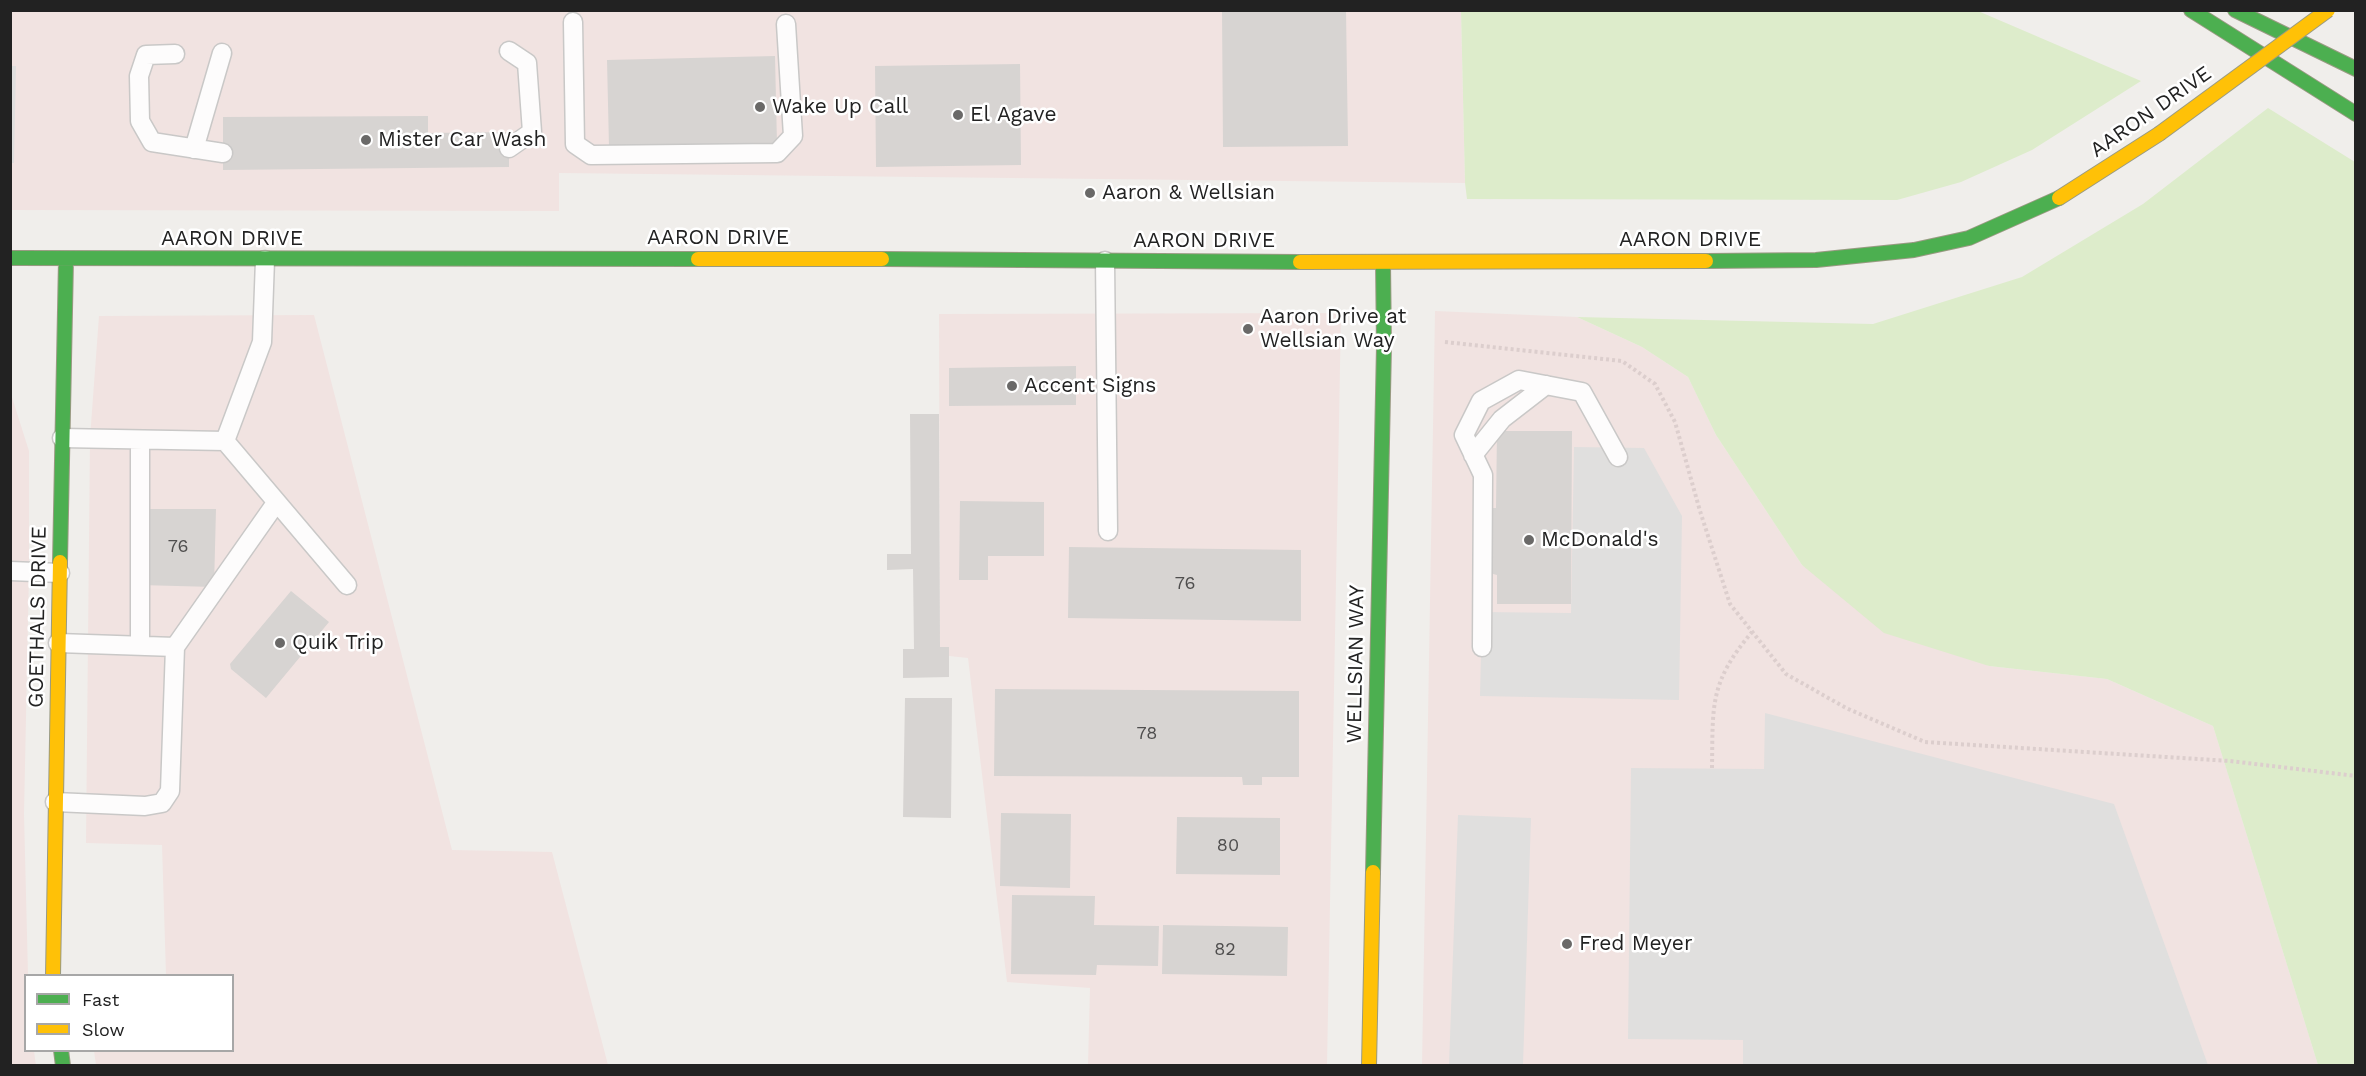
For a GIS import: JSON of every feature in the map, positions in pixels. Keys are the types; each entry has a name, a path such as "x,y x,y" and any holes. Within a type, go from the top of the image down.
{"main road":[{"path":"2191,10 2355,114"},
{"path":"2235,10 2355,69"},
{"name":"AARON DRIVE","path":"10,258 66,260 830,259 1383,263 1816,260 1914,250 1969,238 2029,212 2087,181 2159,134 2328,10"},
{"name":"GOETHALS DRIVE","path":"53,974 66,260"},
{"name":"WELLSIAN WAY","path":"1369,1065 1383,263"}],"lane":[{"path":"573,22 575,144 591,154 777,153 793,136 786,24"},
{"path":"509,51 527,63 532,132 509,148"},
{"path":"194,149 222,53"},
{"path":"175,54 146,55 139,76 140,121 152,142 223,153"},
{"path":"225,441 262,342 265,260"},
{"path":"1105,261 1108,531"},
{"path":"1482,647 1483,475 1464,435 1481,401 1519,380 1582,392 1618,457"},
{"path":"1473,455 1502,419 1546,385"},
{"path":"62,438 225,441 347,585"},
{"path":"140,646 141,440"},
{"path":"55,802 145,806 162,803 170,791 175,647 276,503"},
{"path":"10,572 60,573"},
{"path":"58,643 175,647"}],"path":[{"path":"1712,768 1713,703 1722,674 1752,632 1786,674 1846,708 1925,742 2230,761 2355,776"}],"shaded area":[{"path":"11,11 1461,11 1465,183 559,173 559,211 11,210"},
{"path":"11,66 16,66 14,163 10,163"},
{"path":"1435,311 1577,317 1642,347 1688,377 1716,435 1802,565 1989,666 2107,679 2213,726 2318,1065 1422,1066"},
{"path":"1341,313 1327,1065 1088,1065 1090,988 1007,982 968,658 940,655 939,314"},
{"path":"314,315 452,850 552,852 608,1065 96,1065 94,1052 234,1052 234,974 166,974 162,845 86,843 90,438 99,316"},
{"path":"10,391 29,451 24,814 28,974 24,974 24,1052 34,1052 36,1066 10,1065"},
{"path":"1574,447 1644,448 1682,516 1679,700 1480,696 1482,612 1571,613"},
{"path":"1765,713 2114,804 2208,1065 1743,1066 1743,1040 1628,1039 1631,768 1764,769"},
{"path":"1458,815 1531,818 1523,1065 1449,1065"}],"green space":[{"path":"1461,11 1978,11 2141,81 2032,150 1961,182 1897,200 1467,199"},
{"path":"2268,108 2355,162 2355,1065 2318,1065 2213,726 2107,679 1989,666 1884,633 1802,565 1716,435 1688,377 1642,347 1577,317 1873,324 2022,277 2143,204"}],"building":[{"path":"1222,10 1346,10 1348,146 1223,147"},
{"path":"775,56 777,144 609,147 607,60"},
{"path":"1020,64 1021,165 876,167 875,66"},
{"name":"Mister Car Wash","path":"428,116 428,133 509,132 509,167 223,170 223,117"},
{"name":"Accent Signs","path":"1076,366 1076,405 949,406 949,368"},
{"path":"910,414 939,414 940,647 949,647 949,677 903,678 903,649 914,649 913,569 887,570 887,554 911,554"},
{"name":"McDonald's","path":"1497,431 1572,431 1571,604 1497,604 1497,575 1486,572 1486,508 1496,508"},
{"path":"960,501 1044,502 1044,556 988,556 988,580 959,580"},
{"path":"141,509 216,509 214,587 140,585"},
{"path":"1069,547 1301,550 1301,621 1068,618"},
{"name":"Quik Trip","path":"291,591 329,622 266,698 231,669 230,664"},
{"path":"995,689 1299,691 1299,777 1262,777 1262,785 1243,785 1242,777 994,776"},
{"path":"905,698 952,698 951,818 903,817"},
{"path":"1001,813 1071,814 1070,888 1000,886"},
{"path":"1177,817 1280,818 1280,875 1176,874"},
{"path":"1012,895 1095,896 1094,925 1159,926 1158,966 1097,965 1096,975 1011,974"},
{"path":"1163,925 1288,927 1287,976 1162,974"}],"traffic: fast":[{"path":"2191,10 2356,114"},
{"path":"2235,10 2356,69"},
{"path":"1706,261 1816,260 1914,250 1969,238 2059,198"},
{"path":"10,258 698,259"},
{"path":"882,259 1300,262"},
{"path":"60,562 66,260"},
{"path":"1373,872 1384,346 1383,263"},
{"path":"61,1052 63,1066"}],"traffic: slow":[{"path":"2159,134 2328,10"},
{"path":"2059,198 2159,134"},
{"path":"698,259 882,259"},
{"path":"1300,262 1706,261"},
{"path":"53,974 60,562"},
{"path":"1369,1066 1373,872"}],"place":[{"name":"Wake Up Call","path":"760,107"},
{"name":"El Agave","path":"958,115"},
{"name":"Mister Car Wash","path":"366,140"},
{"name":"Aaron & Wellsian","path":"1090,193"},
{"name":"Aaron Drive at Wellsian Way","path":"1248,329"},
{"name":"Accent Signs","path":"1012,386"},
{"name":"McDonald's","path":"1529,540"},
{"name":"Quik Trip","path":"280,643"},
{"name":"Fred Meyer","path":"1567,944"}]}
